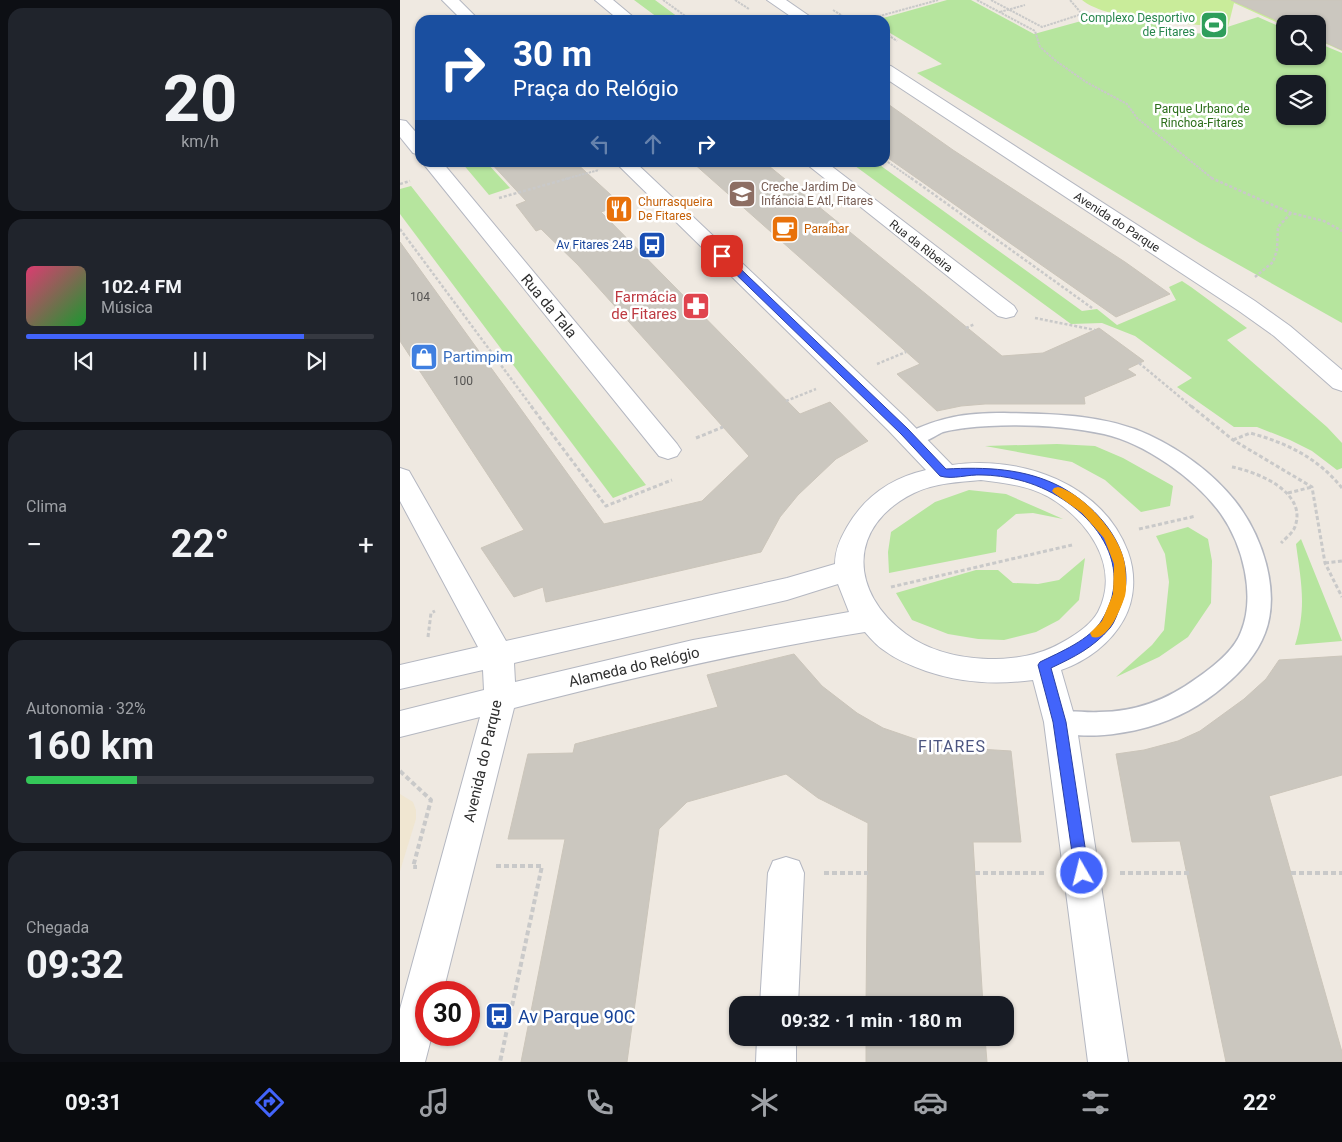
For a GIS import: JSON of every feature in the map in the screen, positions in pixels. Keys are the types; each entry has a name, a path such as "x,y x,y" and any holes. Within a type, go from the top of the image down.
{"street":[{"path":"450,0 466,15"},
{"path":"603,0 622,15"},
{"path":"775,0 799,15"},
{"name":"Avenida do Parque","path":"890,73 1227,293 1282,331 1342,383"},
{"path":"400,125 415,143"},
{"name":"Rua da Tala","path":"435,167 668,450"},
{"path":"616,167 912,439 944,473"},
{"name":"Rua da Ribeira","path":"820,167 1006,311"},
{"path":"982,471 1021,476 1056,490 1086,510 1109,536 1120,564 1119,594 1107,624 1081,648 1044,665 1007,672 967,670 929,660 896,643 871,620 852,583 852,543 864,518 885,498 905,486 944,473 982,471"},
{"name":"Avenida do Parque","path":"400,477 498,655 500,699 458,866 405,1062"},
{"path":"400,678 787,589 852,583"},
{"name":"Alameda do Relógio","path":"400,724 619,670 803,630 871,620"},
{"path":"1044,665 1060,722 1108,1062"},
{"path":"779,996 786,873"},
{"path":"776,1062 777,1046"}],"lane":[{"path":"912,439 940,426 999,419 1062,422 1107,428 1140,440 1197,476 1228,508 1249,546 1257,577 1260,606 1254,632 1240,655 1216,679 1193,696 1170,708 1138,720 1098,725 1060,722"}],"path":[{"path":"663,0 684,15"},
{"path":"883,15 938,0"},
{"path":"977,0 1035,31 1040,47 1056,62 1086,82 1127,104 1137,118 1210,178 1291,213 1324,221 1342,231"},
{"path":"991,0 1042,26 1082,14 1070,0"},
{"path":"999,12 1025,5"},
{"path":"890,37 897,41 890,43"},
{"path":"890,164 1092,308"},
{"path":"493,199 607,167"},
{"path":"400,184 408,181"},
{"path":"1227,293 1267,270 1277,255 1278,226 1291,213"},
{"path":"400,229 606,506 679,477"},
{"path":"1139,363 1233,440 1312,487 1325,563 1342,597"},
{"path":"1233,440 1250,433 1267,437 1305,455 1338,481 1342,488"},
{"path":"1228,467 1257,472 1274,482 1288,494 1296,508 1298,523 1291,536 1278,546"},
{"path":"1338,481 1342,480"},
{"path":"1288,494 1312,487"},
{"path":"1146,528 1180,520"},
{"path":"1325,563 1342,561"},
{"path":"852,583 995,563"},
{"path":"427,645 431,613 467,598"},
{"path":"1291,873 1342,873"}],"shaded area":[{"path":"400,794 413,802 416,810 416,819 400,871"}],"green space":[{"path":"634,0 655,0 675,15 654,15"},
{"name":"Parque Urbano de Rinchoa-Fitares","path":"947,0 971,0 1034,34 1125,9 1183,34 1209,33 1258,17 1276,25 1276,65 1326,65 1326,46 1342,53 1342,323 1200,243 917,73 942,64 890,33 890,16"},
{"name":"Complexo Desportivo de Fitares","path":"1082,0 1342,0 1342,51 1326,44 1326,15 1276,15 1276,22 1234,3 1228,27 1152,21 1111,13"},
{"path":"465,167 491,167 510,188 489,195"},
{"path":"856,167 883,167 1082,311 1097,309 1117,325 1176,300 1169,287 1182,281 1247,328 1227,340 1327,427 1342,443 1342,468 1337,470 1312,451 1257,427 1234,427 1177,387 1192,378 1135,336 1102,323 1071,324"},
{"path":"411,186 646,485 613,498 400,214 400,189"},
{"path":"1057,444 1095,446 1123,458 1173,486 1170,506 1141,512 1105,480 1072,462 985,446"},
{"path":"969,490 1006,494 1063,519 1033,513 1016,514 997,530 996,552 889,573 888,552 891,532 935,502"},
{"path":"1188,527 1208,539 1212,561 1211,603 1188,637 1159,657 1116,677 1152,645 1164,630 1169,582 1165,554 1156,536"},
{"path":"1301,539 1342,641 1295,645 1302,606 1296,544"},
{"path":"1085,558 1079,600 1059,620 1036,632 1004,640 978,639 948,634 912,620 896,593 976,570 998,570 1013,583 1038,584 1059,580"}],"building":[{"path":"1231,0 1342,0 1342,50 1326,43 1326,15 1276,15 1276,20"},
{"path":"890,106 953,150 1125,262 1170,294 1116,317 890,159"},
{"path":"495,167 580,167 622,205 601,212 800,414 830,402 868,441 836,459 798,495 780,517 761,552 546,602 543,587 514,597 481,548 524,530 400,341 400,242 604,524 702,501 749,456 578,265 541,229 536,231 516,205 526,201"},
{"path":"698,167 770,167 1002,356 1043,353 1099,328 1144,361 1127,369 1136,375 1084,397 1085,404 985,404 937,411 897,374 920,364"},
{"path":"794,654 822,686 857,713 883,728 946,747 1011,751 1021,842 973,842 982,996 866,996 868,823 818,798 786,774 687,802 659,829 627,1062 521,1062 565,839 508,839 528,754 573,753 575,744 718,707 707,675"},
{"path":"1342,656 1342,775 1269,796 1342,1052 1342,1062 1226,1062 1180,841 1132,842 1116,754 1144,750 1178,741 1200,731 1244,699 1266,679 1279,660"},
{"path":"866,1046 986,1046 987,1062 866,1062"}],"slow traffic":[{"path":"1058,491 1086,510 1109,536 1120,564 1119,594 1107,624 1096,633"}],"place":[{"name":"Complexo Desportivo de Fitares","path":"1214,25"},
{"name":"Creche Jardim De Infáncia E Atl, Fitares","path":"742,194"},
{"name":"Churrasqueira De Fitares","path":"619,209"},
{"name":"Paraíbar","path":"785,229"},
{"name":"Av Fitares 24B","path":"652,245"},
{"name":"Farmácia de Fitares","path":"696,306"},
{"name":"Partimpim","path":"424,357"},
{"name":"Av Parque 90C","path":"499,1016"}],"district":[{"name":"FITARES","path":"952,746"}],"route":[{"path":"722,256 905,431 944,473 982,471 1021,476 1056,490 1086,510 1109,536 1120,564 1119,594 1107,624 1081,648 1044,665 1060,722 1082,873"}]}
